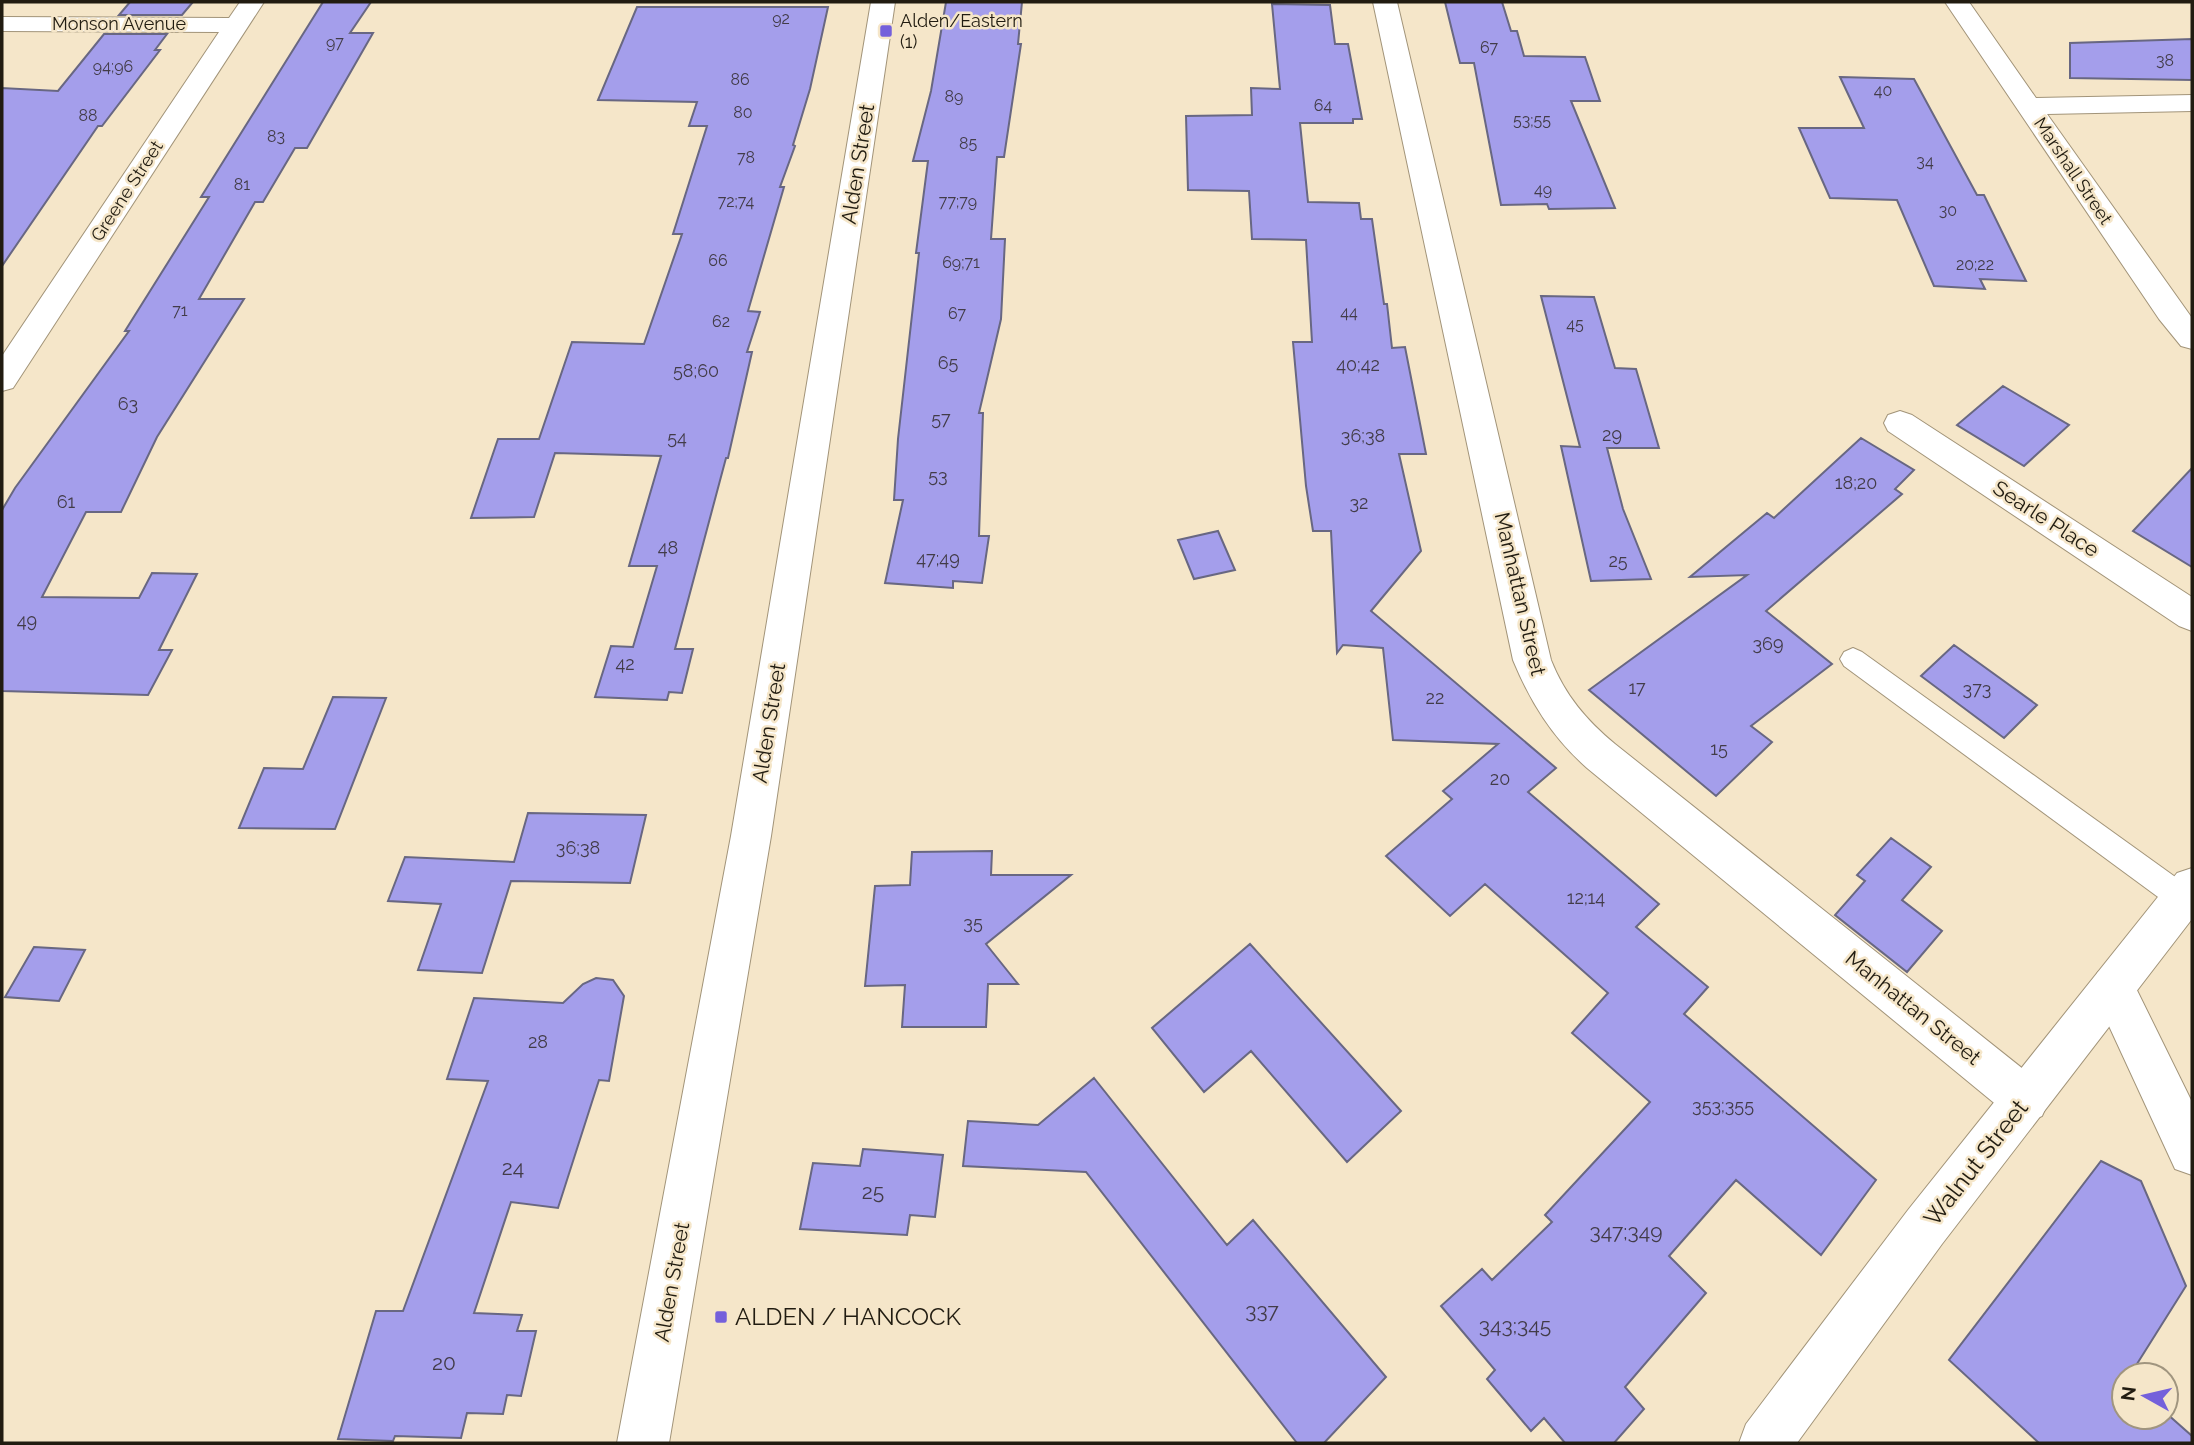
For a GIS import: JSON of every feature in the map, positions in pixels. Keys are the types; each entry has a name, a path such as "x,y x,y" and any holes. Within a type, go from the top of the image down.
{"street":[{"name":"Greene Street","path":"2,380 252,2"},
{"name":"Alden Street","path":"643,1443 751,836 883,2"},
{"name":"Manhattan Street","path":"1385,2 1532,660 1549,700 1569,729 1590,748 2025,1100"},
{"name":"Marshall Street","path":"1957,2 2169,312 2192,338"},
{"name":"Monson Avenue","path":"2,24 236,25"},
{"path":"2028,106 2192,103"},
{"name":"Searle Place","path":"1900,423 2192,616"},
{"name":"Walnut Street","path":"1765,1443 1925,1227 2188,893"},
{"path":"2113,987 2192,1152"}],"lane":[{"path":"1853,659 2188,893"}],"building":[{"path":"130,2 193,2 182,15 119,15"},
{"path":"323,2 371,2 350,33 373,33 307,148 295,148 263,202 255,202 199,299 244,299 157,437 121,512 86,512 42,597 139,598 152,573 197,574 159,650 172,650 148,695 2,691 2,510 15,488 129,331 125,331 209,197 201,197"},
{"path":"946,2 1022,2 1018,44 1021,44 1004,157 997,157 991,239 1005,239 1001,319 979,413 983,413 979,536 989,536 982,583 953,581 953,588 885,583 903,500 894,500 898,439 928,161 913,161 931,91"},
{"path":"1445,2 1502,2 1511,31 1517,31 1524,56 1585,57 1600,101 1571,101 1615,208 1549,209 1547,204 1501,205 1474,63 1460,63"},
{"path":"1272,4 1330,5 1335,44 1348,44 1362,119 1353,119 1353,123 1300,123 1308,202 1359,203 1361,219 1372,219 1392,348 1405,347 1426,454 1399,454 1421,551 1371,611 1556,768 1528,792 1659,904 1636,927 1708,987 1684,1014 1876,1180 1821,1255 1736,1180 1669,1256 1706,1293 1625,1387 1644,1409 1614,1443 1565,1443 1544,1418 1531,1431 1487,1379 1495,1370 1441,1306 1482,1269 1492,1280 1552,1222 1545,1215 1650,1102 1572,1033 1608,993 1485,884 1450,916 1386,856 1452,799 1443,791 1498,744 1393,740 1383,648 1343,645 1337,653 1331,531 1313,531 1306,486 1293,342 1312,342 1306,240 1252,239 1249,191 1188,190 1186,116 1252,115 1251,88 1280,89"},
{"path":"637,7 828,7 810,89 793,145 795,146 780,187 784,187 748,311 760,312 747,352 752,352 728,458 675,649 693,649 682,693 669,692 667,700 595,697 611,646 633,647 657,566 629,566 661,456 555,453 534,517 471,518 498,439 539,439 572,342 644,344 682,234 673,234 707,126 689,126 697,102 598,100"},
{"path":"104,34 167,34 155,50 160,50 102,126 98,126 2,266 2,88 58,91"},
{"path":"2192,39 2192,80 2070,78 2070,43"},
{"path":"1840,77 1914,79 1977,195 1984,195 2026,281 1980,279 1985,289 1934,286 1897,200 1830,198 1799,128 1864,128"},
{"path":"1541,296 1594,297 1615,368 1636,369 1659,448 1607,448 1623,509 1651,579 1591,581 1561,446 1580,447"},
{"path":"2003,386 2069,425 2024,466 1957,425"},
{"path":"1861,438 1914,470 1895,489 1902,494 1766,611 1832,664 1751,726 1772,742 1716,796 1589,690 1747,575 1690,577 1767,513 1774,518"},
{"path":"2192,468 2192,567 2133,531"},
{"path":"1218,531 1235,570 1194,579 1178,540"},
{"path":"1954,645 2037,705 2004,738 1921,676"},
{"path":"333,697 386,698 335,829 239,828 264,768 303,769"},
{"path":"528,813 646,815 630,883 511,881 482,973 418,970 441,904 388,901 405,857 514,862"},
{"path":"1891,838 1931,867 1902,900 1942,931 1907,972 1835,915 1865,881 1857,875"},
{"path":"992,851 991,875 1071,875 986,944 1018,984 988,984 986,1027 902,1027 905,985 865,986 875,886 910,885 912,852"},
{"path":"1250,944 1401,1111 1347,1162 1251,1051 1204,1092 1152,1028"},
{"path":"34,947 85,950 59,1001 5,997"},
{"path":"596,978 613,980 624,996 609,1081 599,1080 558,1208 511,1202 474,1313 522,1315 517,1331 536,1331 521,1396 507,1395 503,1414 467,1413 461,1438 395,1436 393,1441 338,1439 376,1311 403,1311 488,1081 447,1079 474,998 563,1003 583,984"},
{"path":"1094,1078 1227,1245 1253,1220 1386,1377 1324,1443 1297,1443 1086,1172 963,1166 968,1121 1038,1125"},
{"path":"863,1149 943,1155 935,1217 910,1215 907,1235 800,1229 813,1163 860,1166"},
{"path":"2101,1161 2141,1181 2186,1286 2139,1361 2110,1361 2110,1431 2180,1431 2180,1425 2192,1436 2192,1443 2039,1443 1949,1360"}],"place":[{"name":"Alden/Eastern (1)","path":"886,31"},
{"name":"ALDEN / HANCOCK","path":"721,1317"}]}
